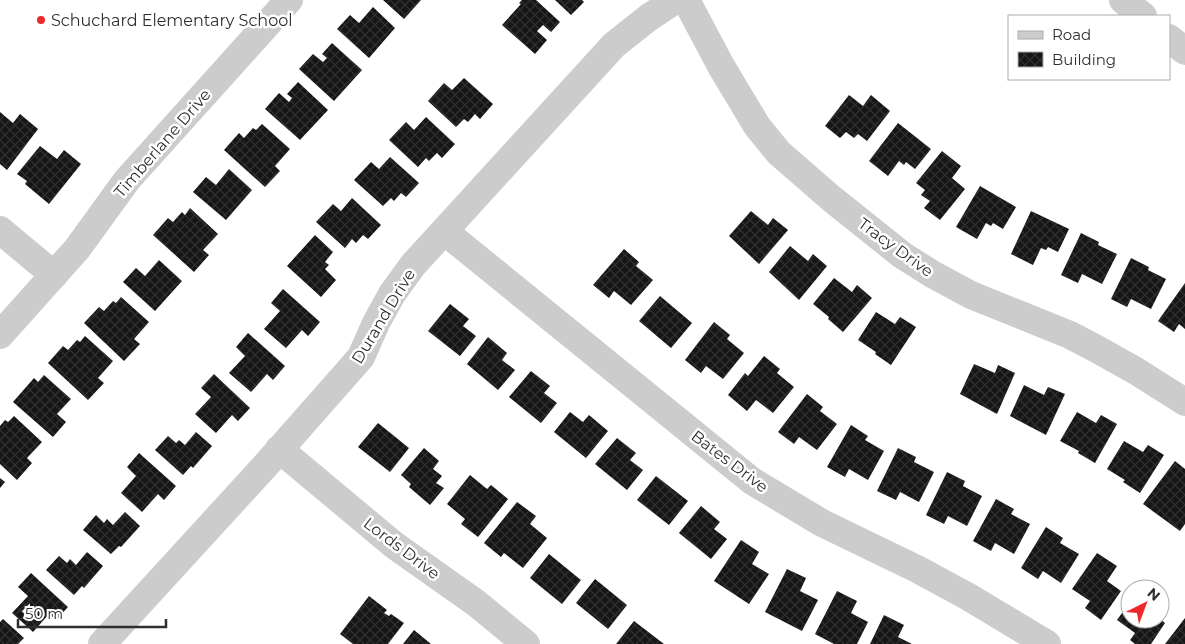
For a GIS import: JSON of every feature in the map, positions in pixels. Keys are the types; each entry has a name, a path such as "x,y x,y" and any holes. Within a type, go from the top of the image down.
{"street":[{"name":"Timberlane Drive","path":"0,335 87,235 126,180 289,0"},
{"name":"Durand Drive","path":"102,644 361,357 376,323 392,294 413,265 614,45 648,18 675,0"},
{"name":"Tracy Drive","path":"686,0 757,126 779,153 832,199 902,255 932,274 971,295 1095,348 1185,402"},
{"path":"1123,0 1141,15"},
{"path":"1170,39 1185,51"},
{"path":"0,230 54,275"},
{"name":"Bates Drive","path":"444,231 752,481 822,523 918,569 967,596 1047,644"},
{"name":"Lords Drive","path":"279,449 394,545 458,590 526,644"}],"building":[{"path":"383,0 421,0 404,19"},
{"path":"522,0 536,0 560,22 551,32 543,25 537,31 547,40 535,54 502,25 521,4 519,3"},
{"path":"555,0 582,0 584,2 571,15"},
{"path":"373,7 395,28 369,58 337,29 350,15 359,23"},
{"path":"332,43 362,70 334,101 299,69 313,54 323,62 327,58 322,54"},
{"path":"464,78 493,104 480,119 475,114 468,122 464,119 456,127 428,101 444,83 452,90"},
{"path":"298,82 328,110 300,140 265,109 279,93 289,102 292,98 287,94"},
{"path":"849,95 863,106 871,95 890,111 867,141 858,134 854,138 846,132 840,138 825,126"},
{"path":"0,112 13,123 20,114 38,129 7,170 0,164"},
{"path":"426,117 455,144 442,158 437,153 429,161 426,158 418,167 389,140 406,122 414,130"},
{"path":"898,123 931,149 915,169 906,162 904,165 899,161 888,176 869,161"},
{"path":"262,124 290,149 275,166 280,171 265,187 224,150 239,133 244,138 253,128 256,130"},
{"path":"40,146 57,159 64,150 81,164 49,204 25,184 27,181 17,174"},
{"path":"942,151 961,166 952,178 965,189 940,220 924,208 930,201 921,195 925,190 916,183"},
{"path":"390,157 419,183 406,197 401,193 394,201 391,198 383,206 354,180 371,162 379,169"},
{"path":"229,169 252,190 226,220 193,192 206,177 216,185"},
{"path":"980,186 1016,207 1003,229 993,223 991,226 986,223 977,239 956,227"},
{"path":"352,198 381,225 368,239 363,235 356,243 352,239 345,248 316,222 333,204 341,211"},
{"path":"190,208 218,234 203,250 209,255 194,272 153,235 168,218 173,222 182,212 185,215"},
{"path":"751,211 768,225 773,218 788,230 759,264 729,236"},
{"path":"1031,211 1069,229 1058,252 1048,247 1046,250 1041,248 1033,265 1011,254"},
{"path":"1081,233 1099,242 1098,245 1117,254 1102,284 1082,274 1078,283 1061,275"},
{"path":"315,235 333,252 325,262 329,265 325,269 336,280 321,297 287,266"},
{"path":"790,246 808,261 813,254 827,266 799,300 769,272"},
{"path":"624,249 639,262 636,266 653,280 631,305 614,291 609,298 593,285"},
{"path":"1131,258 1149,267 1148,270 1166,279 1151,309 1131,299 1127,307 1111,299"},
{"path":"159,260 182,281 155,311 123,282 136,268 145,276"},
{"path":"834,278 852,292 857,285 872,298 843,332 813,304"},
{"path":"1185,283 1185,329 1179,324 1174,332 1158,321"},
{"path":"283,289 320,322 308,336 302,330 286,348 264,329 280,311 271,303"},
{"path":"660,296 692,323 671,348 639,321"},
{"path":"121,297 149,322 134,339 140,344 124,361 84,323 99,307 104,311 113,301 116,303"},
{"path":"450,304 469,319 463,326 476,336 460,356 428,331"},
{"path":"876,312 895,324 900,317 916,327 891,365 858,340"},
{"path":"714,322 730,335 727,339 744,353 723,379 706,366 701,373 685,360"},
{"path":"248,333 285,366 273,380 267,374 251,392 229,373 245,356 236,347"},
{"path":"85,336 113,361 98,378 104,383 88,400 48,363 63,346 68,350 77,340 80,342"},
{"path":"488,337 507,353 502,360 515,370 498,390 467,364"},
{"path":"764,356 780,369 777,373 794,387 773,413 756,400 747,411 728,395 745,373 748,376"},
{"path":"974,364 995,373 998,365 1015,373 997,414 960,394"},
{"path":"531,371 550,386 544,393 557,403 541,423 509,397"},
{"path":"214,374 250,408 238,421 232,415 216,433 195,414 211,397 201,388"},
{"path":"44,375 71,399 57,414 66,422 53,437 13,402 34,378 38,382"},
{"path":"1024,385 1044,395 1048,387 1065,394 1046,435 1010,416"},
{"path":"807,394 823,407 820,411 837,424 817,450 799,437 794,444 778,432"},
{"path":"570,412 583,422 589,415 608,431 586,458 554,432"},
{"path":"1077,412 1096,423 1101,415 1117,424 1095,463 1078,453 1079,451 1060,441"},
{"path":"14,416 42,442 27,458 32,463 17,480 0,464 0,426 5,420 8,422"},
{"path":"378,423 409,448 390,472 358,447"},
{"path":"851,425 868,436 865,440 884,451 868,480 849,469 845,477 827,467"},
{"path":"196,432 212,446 193,468 191,466 183,475 155,450 168,436 176,443 179,440 185,445"},
{"path":"617,438 636,453 630,460 643,470 627,490 595,464"},
{"path":"1124,441 1143,452 1148,445 1164,455 1140,493 1123,482 1125,480 1107,469"},
{"path":"424,448 439,461 433,469 442,476 436,483 444,488 430,505 409,487 411,484 401,475"},
{"path":"898,448 916,457 914,462 934,472 919,502 900,492 896,500 877,491"},
{"path":"139,453 176,486 164,500 158,494 142,512 121,493 136,476 127,467"},
{"path":"1175,461 1185,469 1185,524 1180,531 1143,504"},
{"path":"947,472 965,481 963,486 982,496 967,526 948,516 944,524 926,515"},
{"path":"470,475 487,489 491,485 508,499 478,537 461,524 465,519 447,504"},
{"path":"656,476 688,501 669,525 637,500"},
{"path":"0,478 5,482 0,488"},
{"path":"996,499 1014,509 1011,514 1030,524 1014,554 995,543 991,551 973,541"},
{"path":"517,502 536,516 530,524 547,538 523,568 504,553 501,557 484,543"},
{"path":"701,506 720,522 714,529 727,539 711,559 679,533"},
{"path":"125,512 140,526 121,547 119,546 111,554 83,530 96,515 104,523 107,519 113,525"},
{"path":"1046,527 1063,538 1060,543 1079,554 1061,583 1043,571 1038,579 1021,568"},
{"path":"741,540 759,552 752,564 769,574 749,604 714,581"},
{"path":"87,552 103,566 84,588 82,586 74,595 46,570 59,556 67,563 70,559 76,565"},
{"path":"1097,553 1117,566 1107,581 1120,590 1120,592 1101,620 1085,608 1090,601 1072,589"},
{"path":"549,554 581,580 562,604 530,578"},
{"path":"787,569 806,578 800,591 818,600 802,631 765,612"},
{"path":"31,573 68,607 56,620 49,614 33,632 12,613 28,596 18,587"},
{"path":"595,579 627,605 608,629 576,603"},
{"path":"837,591 857,601 851,613 868,622 857,644 834,644 815,634"},
{"path":"369,596 387,610 384,613 389,616 391,614 404,623 388,644 353,644 340,634"},
{"path":"884,615 904,625 898,637 912,644 870,644"},
{"path":"1185,618 1185,644 1165,644"},
{"path":"3,619 24,638 18,644 0,644 0,622"},
{"path":"634,621 664,644 616,644"},
{"path":"1129,629 1161,629 1151,644 1135,644 1130,640 1135,633"},
{"path":"414,630 431,644 403,644"}],"place":[{"name":"Schuchard Elementary School","path":"41,20"}]}
